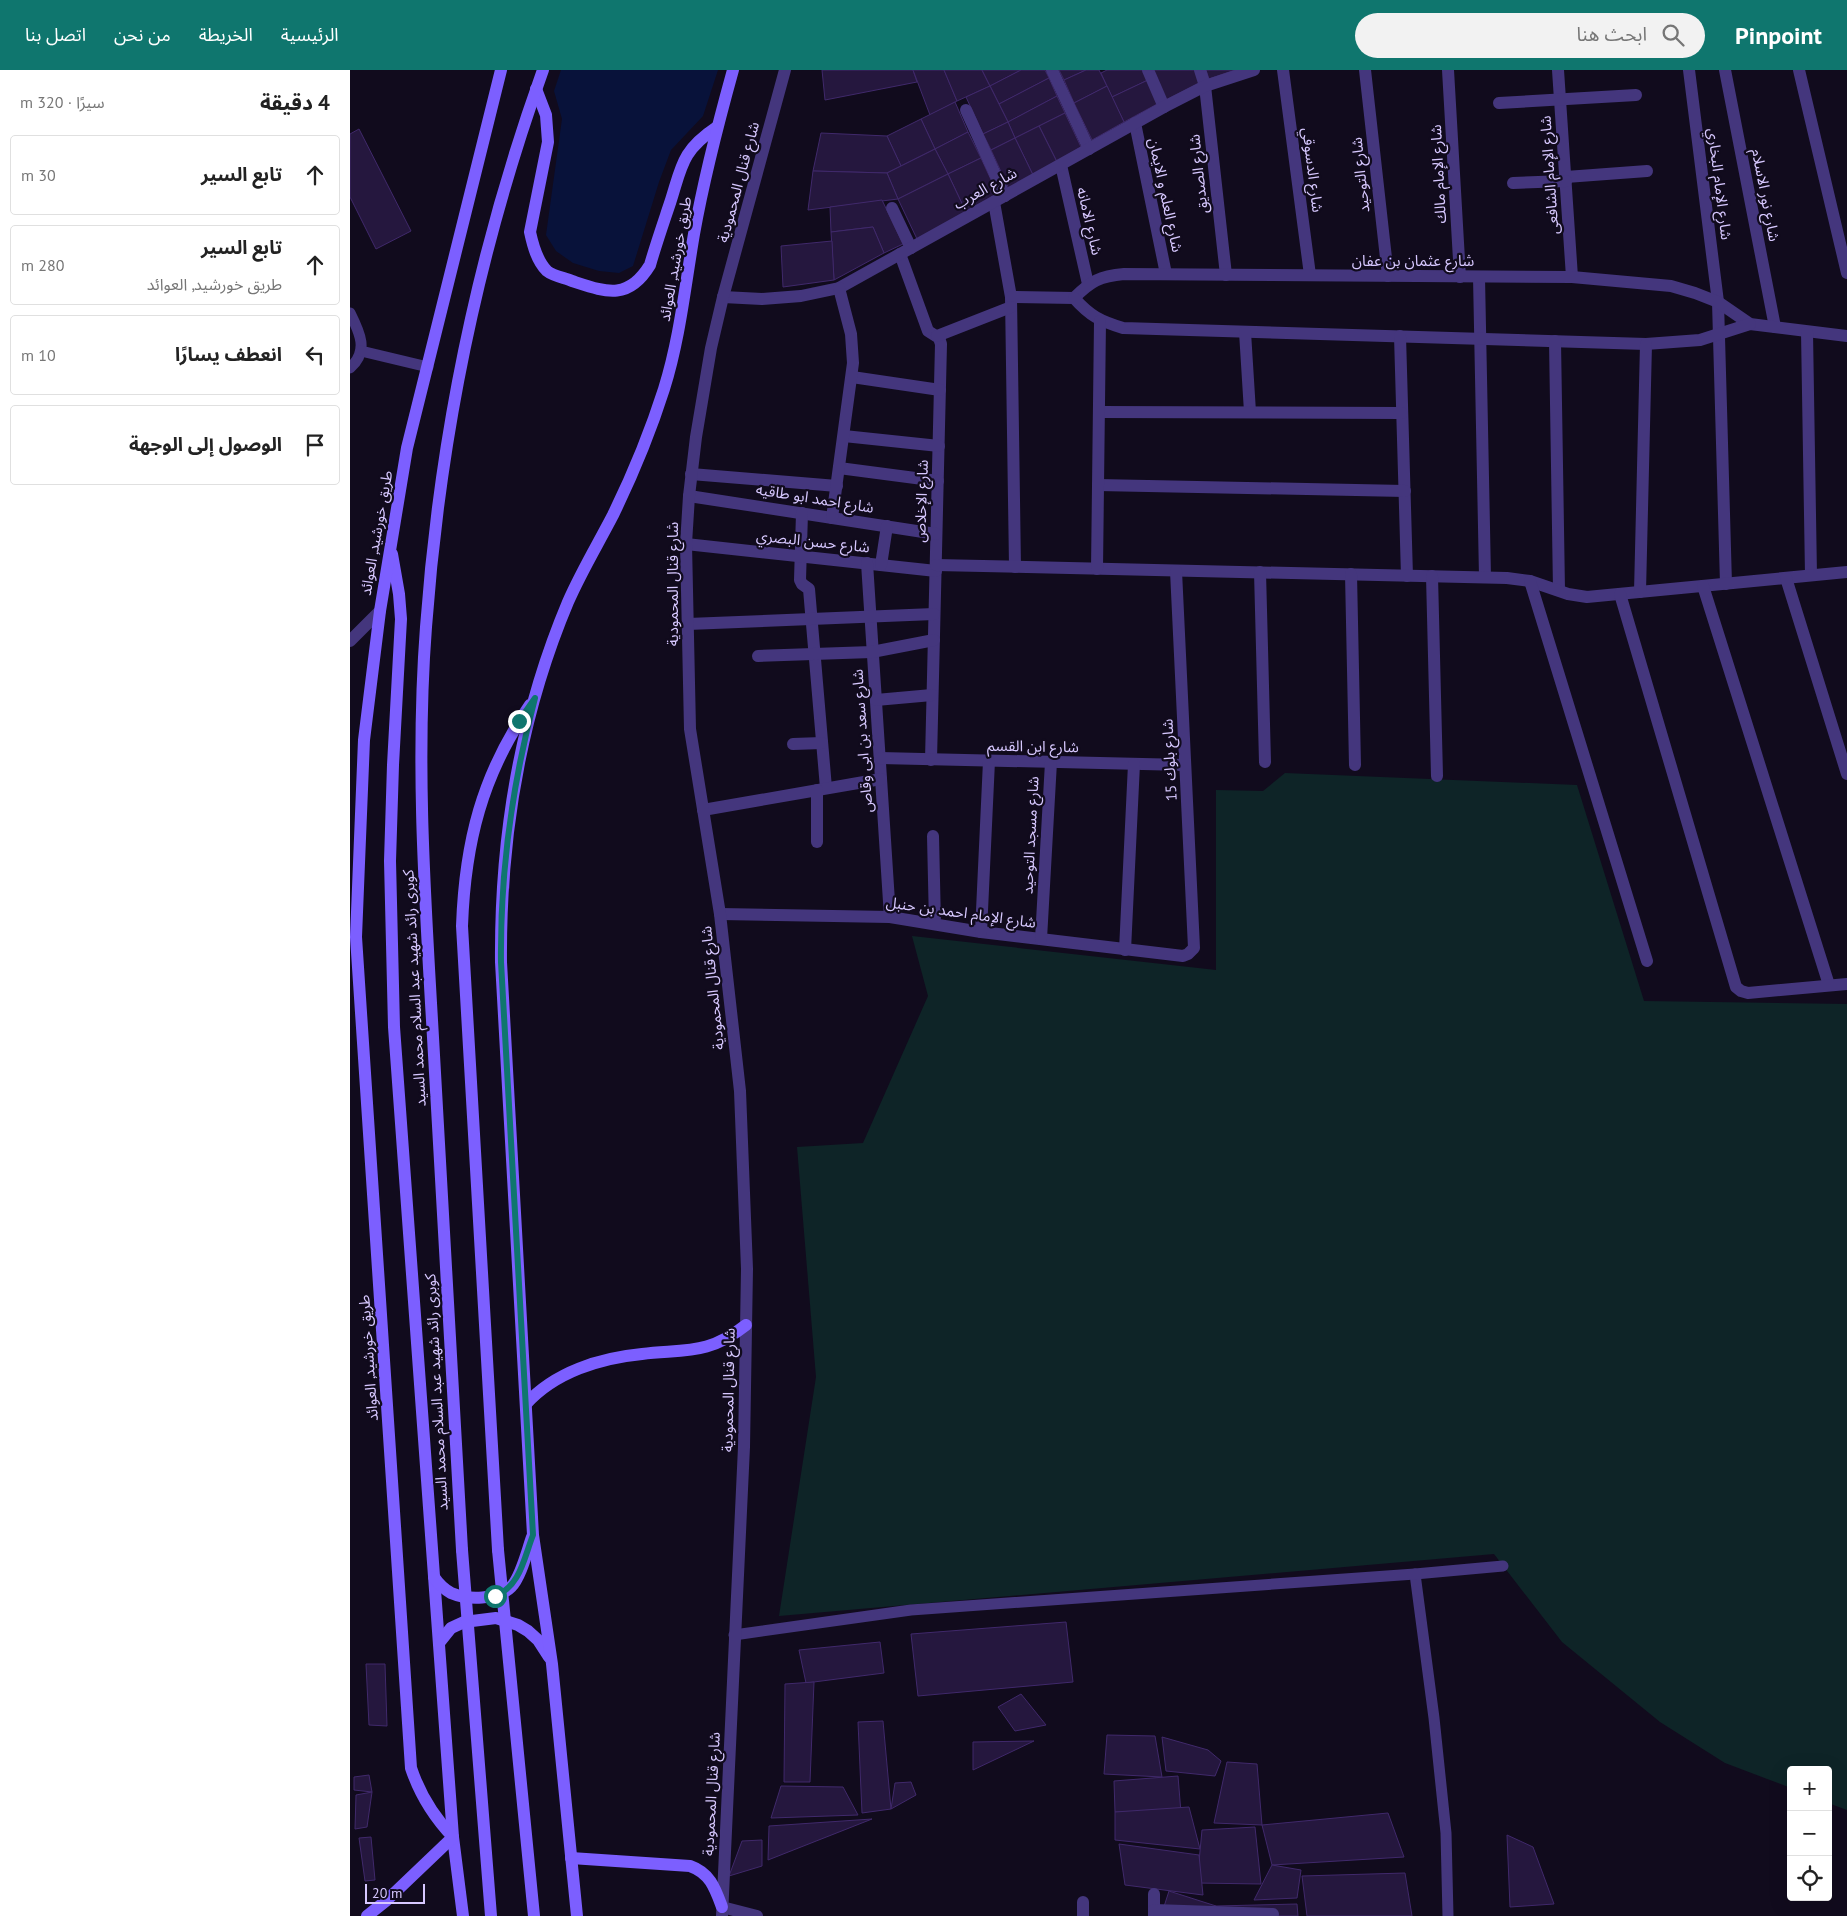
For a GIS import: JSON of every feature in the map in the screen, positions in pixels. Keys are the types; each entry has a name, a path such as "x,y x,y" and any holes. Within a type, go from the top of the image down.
{"main road":[{"name":"طريق خورشيد, العوائد","path":"453,1837 431,1812 422,1797 411,1768 356,937 364,740 380,611 407,448 501,70"},
{"name":"كوبرى رائد شهيد عبد السلام محمد السيد","path":"491,1916 462,1550 423,864 422,708 426,630 440,487 461,358 492,232 543,70"},
{"name":"طريق خورشيد, العوائد","path":"533,1535 501,962 501,923 506,844 522,746 550,650 568,603 589,557 612,516 632,474 650,432 664,388 676,343 694,233 717,127 733,70"},
{"path":"536,89 546,115 548,142 530,232 532,243 541,264 549,272 603,291 618,291 642,278 650,265 680,168 694,146 717,127"},
{"path":"391,546 401,619 392,765 390,852 394,1027 453,1837 463,1916"},
{"path":"534,1916 498,1550 462,926 468,857 483,797 505,745 535,698"},
{"path":"526,1404 547,1384 568,1373 633,1355 705,1349 734,1336 746,1325"},
{"path":"434,1577 444,1588 458,1595 495,1596 504,1593 516,1580 533,1535"},
{"path":"533,1535 552,1664 577,1916"},
{"path":"438,1643 451,1628 464,1622 502,1620 518,1624 528,1630 543,1645 552,1664"},
{"path":"367,1916 387,1900 453,1837"},
{"path":"572,1858 698,1868 712,1881 722,1911"}],"street":[{"name":"شارع قنال المحمودية","path":"722,1911 744,1447 748,1269 740,1091 720,914 690,729 686,544 691,474 703,392 723,297 786,70"},
{"path":"1052,70 1089,149"},
{"path":"1148,70 1164,106"},
{"name":"شارع الصديق","path":"1200,70 1205,86 1226,275"},
{"name":"شارع العرب","path":"723,297 762,299 801,296 839,288 1164,106 1205,86 1254,70"},
{"name":"شارع الدسوقي","path":"1283,70 1310,275"},
{"name":"شارع التوحيد","path":"1365,70 1388,276"},
{"name":"شارع الإمام مالك","path":"1448,70 1460,276"},
{"name":"شارع الإمام الشافعى","path":"1558,70 1572,277"},
{"name":"شارع الإمام البخاري","path":"1689,70 1718,302 1726,584"},
{"name":"شارع نور الاسلام","path":"1725,70 1775,327"},
{"path":"1799,70 1847,273"},
{"path":"1499,103 1636,95"},
{"path":"966,110 1000,199 1011,302 1015,567"},
{"name":"شارع العلم و الايمان","path":"1135,123 1166,274"},
{"name":"شارع الامانه","path":"1061,165 1088,284"},
{"path":"1514,183 1647,171"},
{"name":"شارع الإخلاص","path":"892,208 928,331 933,336 937,336 941,344 930,760"},
{"name":"شارع عثمان بن عفان","path":"1750,324 1718,302 1671,286 1572,277 1166,274 1105,276 1088,284 1074,298 1086,311 1100,321 1123,328 1646,344 1700,340 1750,324 1847,336"},
{"path":"1478,277 1485,577"},
{"path":"832,518 852,377 853,348 839,288"},
{"path":"937,336 1011,302 1074,298"},
{"path":"1097,569 1100,321"},
{"path":"1245,332 1250,412"},
{"path":"1807,332 1811,575"},
{"path":"1400,336 1407,576"},
{"path":"1555,341 1558,590"},
{"path":"1640,592 1646,344"},
{"path":"852,377 940,390"},
{"path":"1099,412 1402,413"},
{"path":"844,436 939,446"},
{"path":"839,468 938,481"},
{"path":"691,474 837,486"},
{"path":"1098,485 1405,491"},
{"name":"شارع احمد ابو طاقيه","path":"689,496 936,534"},
{"path":"802,513 800,580 809,589 822,743 822,789 817,842"},
{"path":"882,565 887,526"},
{"name":"شارع حسن البصري","path":"686,544 867,564 936,568 1015,567 1485,577 1530,581 1587,597 1847,572"},
{"name":"شارع سعد بن ابى وقاص","path":"867,564 890,917"},
{"name":"شارع بلوك 15","path":"1176,570 1194,948"},
{"path":"1260,572 1266,762"},
{"path":"1351,574 1356,765"},
{"path":"1432,576 1437,776"},
{"path":"1786,578 1847,774"},
{"path":"1530,581 1647,961"},
{"path":"1703,586 1829,985"},
{"path":"1620,594 1736,987 1748,993 1847,984"},
{"path":"350,641 380,611"},
{"path":"688,624 934,614"},
{"path":"758,656 872,652 934,640"},
{"path":"876,700 932,696"},
{"path":"793,744 822,743"},
{"name":"شارع ابن القسم","path":"880,758 1185,765"},
{"path":"981,932 989,761"},
{"name":"شارع مسجد التوحيد","path":"1041,939 1050,762"},
{"path":"1125,950 1134,764"},
{"path":"703,810 881,779"},
{"path":"933,836 935,924"},
{"name":"شارع الإمام احمد بن حنبل","path":"720,914 890,917 981,932 1183,956 1194,948"},
{"path":"1154,1894 1154,1913 1274,1914"},
{"path":"1083,1902 1083,1916"},
{"path":"722,1911 757,1916"}],"lane":[{"path":"350,314 358,330 362,346 360,357 350,368"},
{"path":"361,351 428,367"},
{"path":"734,1636 911,1610 1503,1566"},
{"path":"1415,1574 1434,1718 1444,1814 1448,1916"}],"green space":[{"path":"1285,773 1577,785 1644,1001 1847,1004 1847,1810 1832,1804 1832,1766 1787,1766 1787,1786 1725,1763 1660,1722 1562,1642 1494,1554 779,1616 816,1377 797,1147 863,1143 928,996 912,936 1216,970 1216,790 1263,791"}],"shaded area":[{"path":"561,70 718,70 703,116 671,150 633,266 619,273 599,271 573,263 556,251 546,235 562,119 554,91"}],"building":[{"path":"822,70 913,70 917,82 825,100"},
{"path":"913,70 944,70 957,101 930,115"},
{"path":"944,70 982,70 990,86 957,101"},
{"path":"982,70 1021,70 990,86"},
{"path":"1021,70 1045,70 1049,78 999,104 990,86"},
{"path":"1059,70 1086,70 1064,80"},
{"path":"1086,70 1099,70 1107,86 1074,103 1064,80"},
{"path":"1107,70 1143,70 1148,80 1112,97 1101,73"},
{"path":"1153,70 1195,70 1200,83 1166,100"},
{"path":"1206,70 1235,70 1209,79"},
{"path":"1049,78 1057,96 1008,122 999,104"},
{"path":"1148,80 1159,103 1124,122 1112,97"},
{"path":"990,86 1008,122 983,134 966,97"},
{"path":"1107,86 1124,122 1092,140 1074,103"},
{"path":"1057,96 1065,113 1015,138 1008,122"},
{"path":"955,102 968,132 935,149 921,119"},
{"path":"1065,113 1081,147 1057,162 1039,126"},
{"path":"921,119 935,149 901,166 887,136"},
{"path":"1008,122 1015,138 991,150 983,134"},
{"path":"1039,126 1057,162 1033,175 1015,138"},
{"path":"359,129 411,231 376,249 350,197 350,134"},
{"path":"968,132 981,158 948,174 935,149"},
{"path":"821,133 887,136 901,166 887,173 813,171"},
{"path":"1015,138 1033,175 1009,189 991,150"},
{"path":"935,149 948,174 898,199 887,173"},
{"path":"981,158 998,195 966,212 948,174"},
{"path":"813,171 887,173 898,199 808,210"},
{"path":"948,174 966,212 917,239 898,199"},
{"path":"882,200 903,244 884,253 873,227 831,232 830,207"},
{"path":"873,227 884,253 834,280 831,232"},
{"path":"832,241 834,280 783,287 781,246"},
{"path":"1066,1622 1073,1682 918,1696 911,1634"},
{"path":"880,1642 884,1673 806,1683 799,1650"},
{"path":"366,1664 385,1664 387,1726 369,1725"},
{"path":"814,1682 810,1782 784,1782 785,1684"},
{"path":"1021,1694 1046,1725 1015,1731 998,1707"},
{"path":"883,1721 891,1809 862,1813 858,1722"},
{"path":"1107,1735 1155,1736 1162,1777 1104,1774"},
{"path":"1162,1737 1208,1750 1221,1761 1215,1776 1166,1771"},
{"path":"1034,1741 973,1770 973,1742"},
{"path":"1227,1762 1257,1764 1262,1825 1214,1823"},
{"path":"369,1775 372,1792 354,1790 354,1777"},
{"path":"1178,1776 1181,1813 1115,1812 1114,1781"},
{"path":"911,1782 916,1795 891,1809 895,1783"},
{"path":"781,1786 843,1787 858,1815 771,1818"},
{"path":"372,1792 367,1827 355,1829 356,1795"},
{"path":"1189,1807 1200,1849 1115,1840 1115,1812"},
{"path":"1388,1813 1404,1857 1272,1865 1262,1825"},
{"path":"872,1819 768,1860 769,1826"},
{"path":"1255,1827 1261,1884 1197,1883 1202,1830"},
{"path":"1507,1835 1533,1847 1554,1904 1510,1907"},
{"path":"371,1837 375,1880 365,1881 359,1838"},
{"path":"762,1840 762,1866 729,1876 742,1841"},
{"path":"1119,1844 1199,1855 1203,1895 1125,1885"},
{"path":"1272,1865 1301,1870 1297,1898 1254,1900"},
{"path":"1405,1873 1412,1916 1307,1916 1302,1876"},
{"path":"1169,1891 1216,1906 1161,1916"},
{"path":"1297,1904 1298,1916 1221,1916 1216,1906"}],"route":[{"path":"495,1596 504,1593 516,1580 533,1535 501,962 501,923 506,844 513,795 522,746 535,698 519,721"}]}
